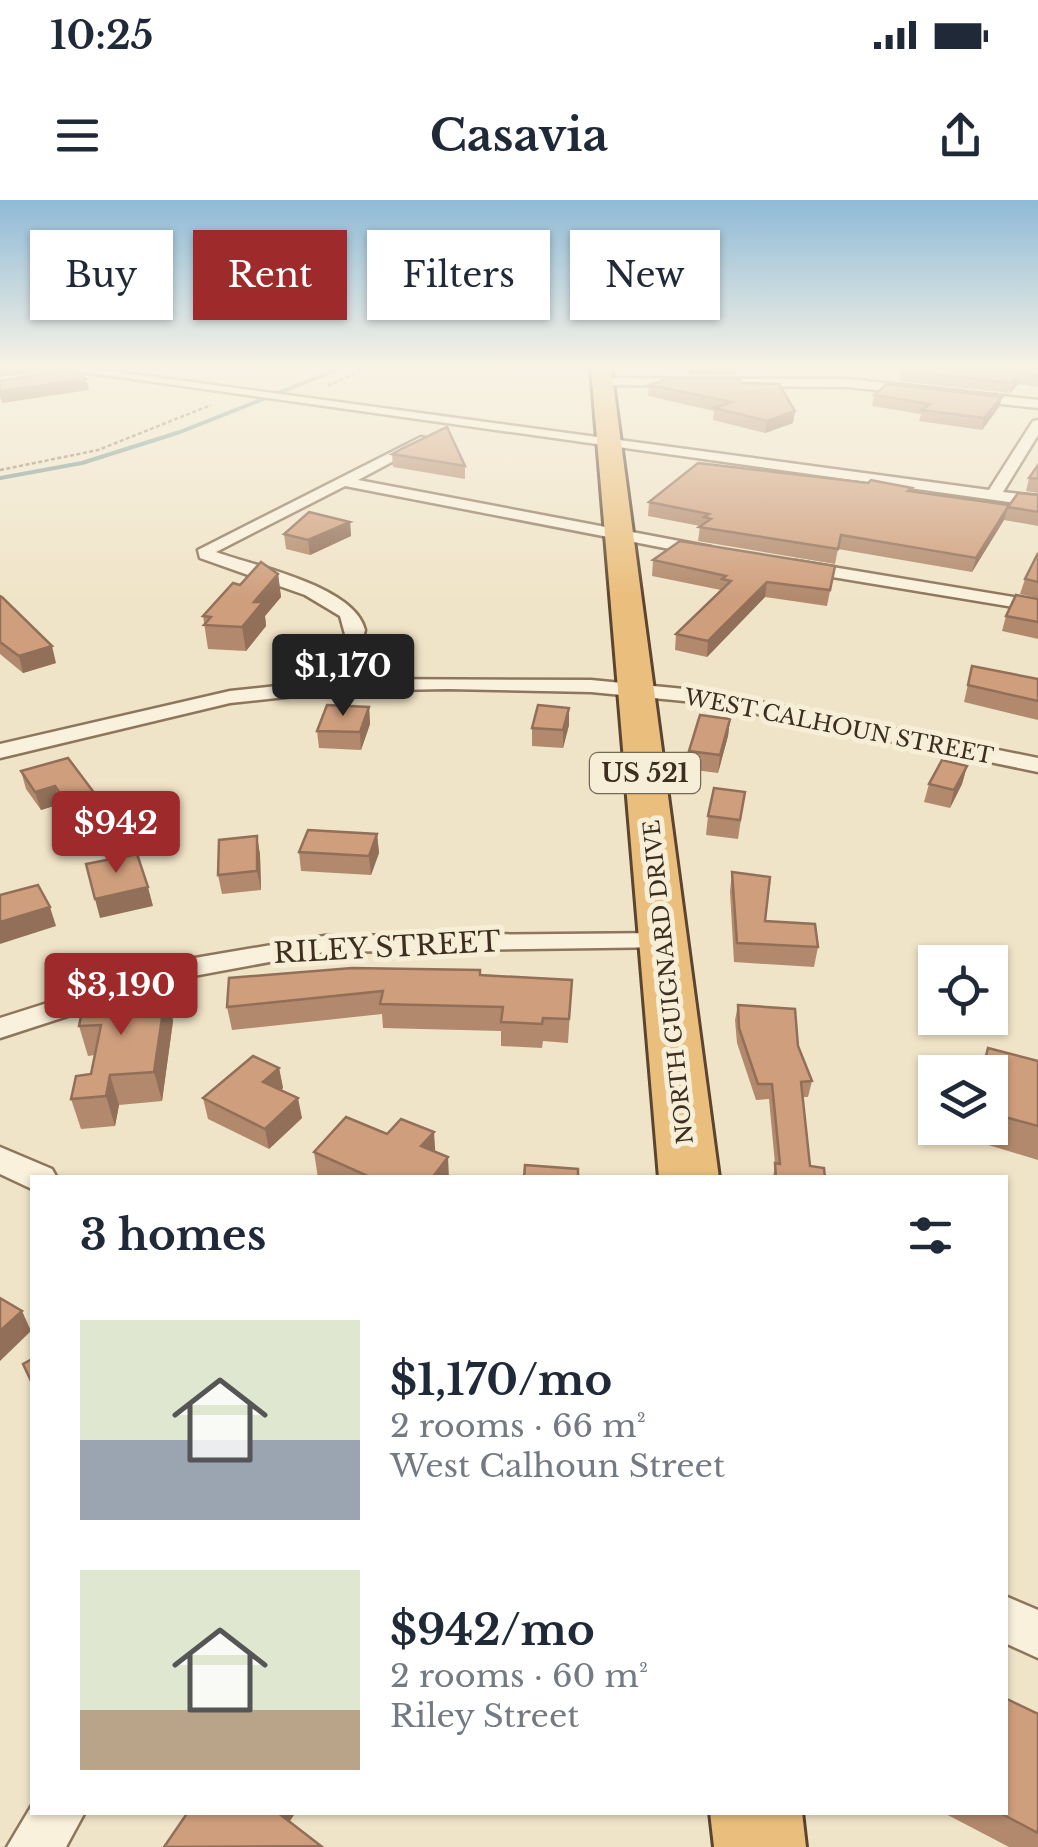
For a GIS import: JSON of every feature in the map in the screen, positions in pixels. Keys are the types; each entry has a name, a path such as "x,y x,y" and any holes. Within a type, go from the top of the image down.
{"highway":[{"name":"NORTH GUIGNARD DRIVE","path":"609,445 689,1175"},
{"path":"756,1815 760,1847"}],"street":[{"path":"340,684 356,636 350,614 319,594 206,554 216,543 416,445"},
{"path":"630,445 1038,501"},
{"path":"994,495 1025,445"},
{"path":"340,481 733,556"},
{"path":"771,562 1038,606"},
{"name":"WEST CALHOUN STREET","path":"0,751 230,697 340,684 447,683 636,690 739,703 1038,765"},
{"path":"0,730 32,743"},
{"name":"RILEY STREET","path":"0,1028 182,969 324,944 664,941"},
{"path":"0,1159 34,1175"},
{"path":"1008,1620 1038,1634"},
{"path":"34,1847 57,1815"}],"path":[{"path":"0,470 111,445"}],"building":[{"path":"455,445 465,466 392,454 403,448"},
{"path":"698,463 868,483 871,480 912,488 908,491 1009,505 976,558 841,535 838,549 699,527 711,519 704,517 709,514 649,502"},
{"path":"1038,465 1038,479 1029,478"},
{"path":"1018,493 1038,495 1038,512 1008,507"},
{"path":"309,512 350,522 308,540 284,534"},
{"path":"680,541 835,566 830,590 767,582 708,641 676,634 731,581 722,579 726,576 653,560"},
{"path":"1038,553 1038,582 1025,579"},
{"path":"261,562 278,574 254,602 263,602 242,627 204,625 211,617 203,616 233,583 240,585"},
{"path":"1016,595 1038,599 1038,622 1006,616"},
{"path":"0,596 52,646 19,656 0,642"},
{"path":"972,666 1038,679 1038,701 968,685"},
{"path":"327,705 369,707 360,732 317,731"},
{"path":"538,705 569,708 563,730 532,728"},
{"path":"700,715 730,719 720,755 689,751"},
{"path":"68,758 95,794 66,802 55,786 35,792 21,771"},
{"path":"942,760 967,766 954,790 929,784"},
{"path":"714,788 745,792 740,820 708,816"},
{"path":"308,830 377,834 369,856 299,852"},
{"path":"257,836 257,871 218,875 219,840"},
{"path":"137,854 148,887 95,899 86,864"},
{"path":"732,872 770,877 765,921 815,924 818,947 737,943"},
{"path":"38,885 50,907 0,922 0,895"},
{"path":"352,968 480,970 480,975 572,980 569,1019 543,1018 542,1024 501,1022 503,1007 380,1004 383,991 227,1007 229,978"},
{"path":"166,991 154,1072 110,1075 106,1096 71,1099 76,1076 91,1074 101,1025 79,1026 85,997"},
{"path":"738,1005 795,1009 798,1046 812,1081 801,1082 810,1166 824,1168 825,1175 776,1175 775,1163 780,1164 772,1084 758,1084 739,1028"},
{"path":"988,1048 1038,1061 1038,1126 1008,1118 1008,1055 986,1055"},
{"path":"253,1056 279,1068 263,1082 298,1098 265,1129 203,1098"},
{"path":"346,1117 387,1134 401,1119 434,1132 421,1146 448,1157 434,1175 365,1175 314,1152"},
{"path":"525,1165 578,1169 578,1175 524,1175"},
{"path":"0,1298 22,1311 0,1331"},
{"path":"30,1360 30,1379 23,1364"},
{"path":"1008,1699 1038,1714 1038,1833 1004,1815 1008,1815"},
{"path":"186,1815 281,1815 321,1846 164,1847"}],"waterway":[{"path":"0,478 82,463 139,445"}]}
